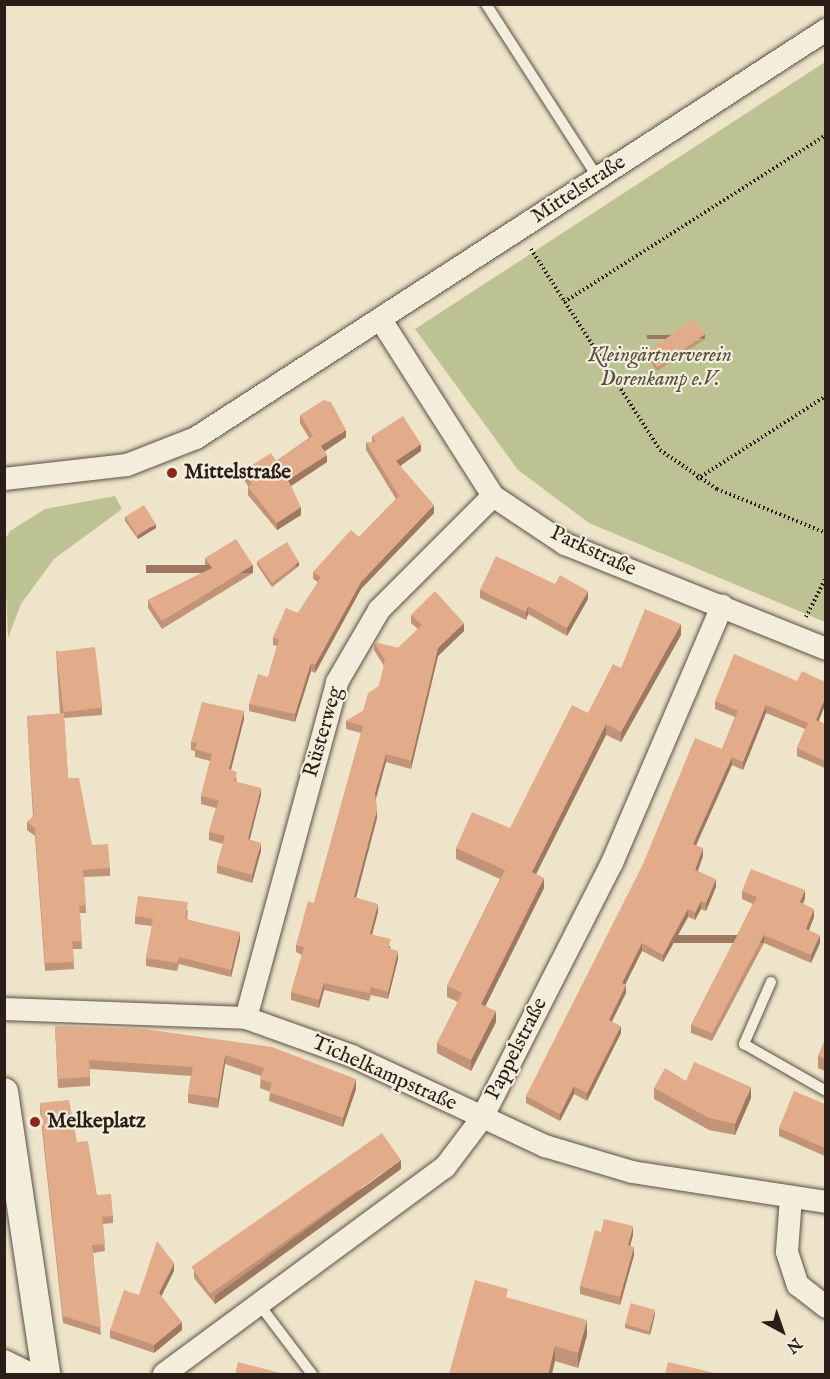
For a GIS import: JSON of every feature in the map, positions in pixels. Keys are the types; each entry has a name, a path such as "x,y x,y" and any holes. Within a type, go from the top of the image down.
{"street":[{"name":"Mittelstraße","path":"4,479 127,465 160,455 381,320 825,30"},
{"name":"Parkstraße","path":"381,320 494,496 565,544 825,649"},
{"name":"Rüsterweg","path":"246,1018 337,682 379,610 494,496"},
{"name":"Pappelstraße","path":"164,1374 445,1167 482,1118 612,863 722,606"},
{"name":"Tichelkampstraße","path":"4,1009 246,1018 352,1056 545,1146 632,1172 825,1202"},
{"path":"4,1092 46,1374"},
{"path":"791,1197 787,1252 798,1285 825,1306"},
{"path":"4,1361 31,1374"}],"lane":[{"path":"486,4 598,178"},
{"path":"771,982 744,1044 825,1091"},
{"path":"259,1304 312,1374"}],"path":[{"path":"564,302 825,135"},
{"path":"518,230 660,450 697,479 825,533"},
{"path":"697,479 825,396"},
{"path":"797,637 825,577"}],"green space":[{"name":"Kleingärtnerverein Dorenkamp e.V.","path":"825,62 825,622 589,523 518,470 415,329"},
{"path":"115,496 122,509 54,559 21,604 8,638 4,541 10,531 45,509"}],"building":[{"path":"694,319 705,335 657,368 646,352"},
{"path":"324,400 331,402 346,430 321,446 327,455 288,480 301,507 277,523 248,487 252,484 243,471 271,453 276,461 313,436 300,415"},
{"path":"403,416 421,444 396,461 434,505 361,582 315,665 311,663 295,714 249,704 258,674 268,677 279,640 273,637 286,608 298,613 321,577 313,572 351,530 359,537 399,496 366,442 376,442 372,436"},
{"path":"144,505 156,524 137,535 125,517"},
{"path":"236,539 253,565 162,621 148,600 212,568 205,558"},
{"path":"287,542 299,562 272,583 257,561"},
{"path":"496,556 555,584 560,575 588,591 567,628 528,606 526,612 480,590"},
{"path":"435,591 464,623 438,648 411,761 386,754 375,793 377,810 354,897 378,904 370,934 391,939 388,948 398,951 388,992 371,987 369,993 324,983 319,1000 291,992 304,947 296,945 308,901 314,903 363,726 346,721 363,711 368,693 379,686 385,660 374,642 398,648 422,625 411,615"},
{"path":"645,609 681,624 621,732 606,724 532,872 544,878 481,1004 496,1011 471,1060 437,1043 462,993 447,986 505,870 456,848 472,812 510,828 572,705 588,713 613,664 621,668"},
{"path":"95,647 102,708 64,712 56,652"},
{"path":"734,654 797,681 802,671 825,682 825,698 816,720 825,724 825,761 797,748 808,723 766,705 743,762 732,757 693,844 703,848 695,870 716,879 706,903 701,901 695,913 688,909 663,955 642,943 622,983 626,985 609,1020 621,1026 587,1093 574,1086 560,1114 526,1096 643,864 695,738 722,749 738,711 715,701"},
{"path":"202,702 244,711 229,769 237,772 234,781 261,788 248,839 261,843 252,875 217,865 225,836 209,832 219,800 201,796 212,754 195,749 197,743 191,742"},
{"path":"64,713 68,778 79,778 92,845 108,844 110,868 83,870 86,905 79,906 82,941 72,942 74,962 45,963 35,828 27,822 34,817 27,716"},
{"path":"751,869 805,890 800,902 814,909 806,929 820,935 811,955 764,935 712,1033 691,1025 757,897 742,891"},
{"path":"138,896 188,902 185,919 240,932 231,970 179,957 177,963 146,958 153,919 135,916"},
{"path":"55,1026 144,1029 272,1047 356,1079 343,1118 269,1092 272,1083 260,1079 264,1068 225,1055 218,1098 188,1094 193,1067 89,1060 90,1077 58,1079"},
{"path":"825,1040 825,1059 818,1056"},
{"path":"694,1062 751,1087 735,1124 709,1118 654,1088 665,1068 686,1081"},
{"path":"794,1091 825,1104 825,1148 779,1128"},
{"path":"69,1100 77,1142 88,1141 97,1195 111,1194 113,1216 102,1217 105,1244 92,1245 101,1328 63,1316 40,1103"},
{"path":"382,1133 401,1160 210,1294 191,1267"},
{"path":"604,1219 633,1226 628,1245 634,1247 620,1297 580,1286 595,1230 601,1232"},
{"path":"157,1241 174,1263 159,1293 182,1322 154,1345 110,1330 124,1290 139,1295"},
{"path":"475,1280 508,1289 506,1297 587,1320 578,1353 555,1346 548,1374 449,1374"},
{"path":"631,1303 655,1310 649,1331 625,1324"},
{"path":"238,1362 284,1374 235,1374"},
{"path":"668,1362 719,1374 665,1374"}],"place":[{"name":"Mittelstraße","path":"172,473"},
{"name":"Melkeplatz","path":"35,1122"}]}
